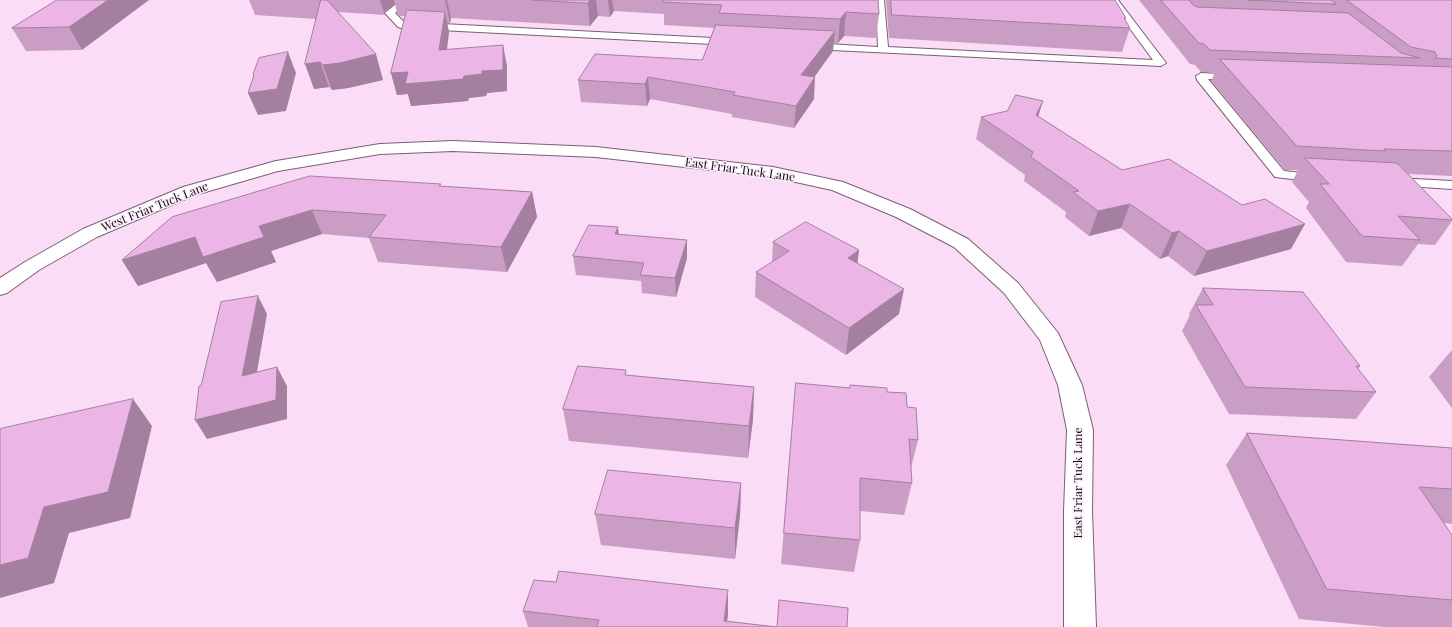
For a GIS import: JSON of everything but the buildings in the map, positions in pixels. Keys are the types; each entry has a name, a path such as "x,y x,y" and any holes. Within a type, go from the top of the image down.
{"street":[{"name":"East Friar Tuck Lane","path":"322,158 380,149 453,146 596,152 773,172 837,186 903,213 961,243 1011,288 1050,338 1070,385 1080,430 1078,511 1080,627"},
{"name":"West Friar Tuck Lane","path":"0,288 32,266 90,233 189,191 276,166 322,158"}],"lane":[{"path":"406,0 390,13 401,25 741,43"},
{"path":"880,0 883,50"},
{"path":"804,46 1161,63 1113,0"},
{"path":"1248,78 1202,76 1201,78 1280,174 1330,178"},
{"path":"1383,181 1452,185"}]}
